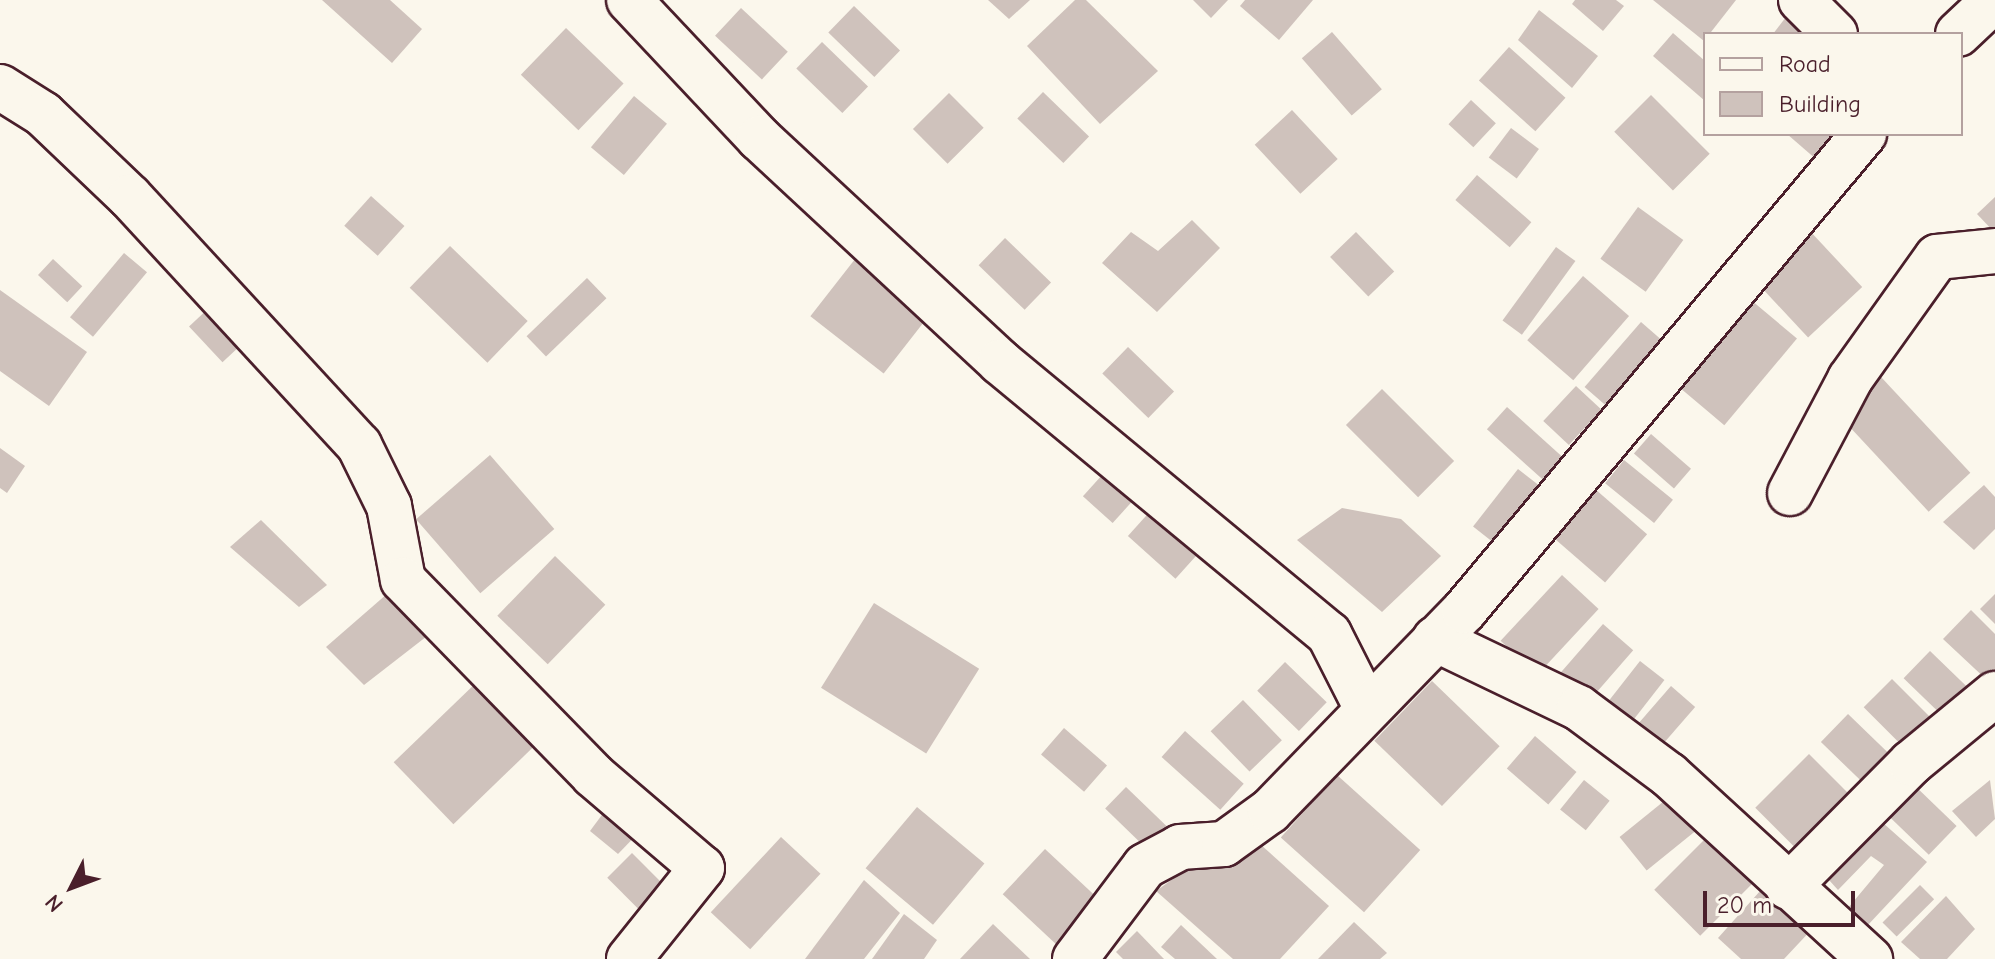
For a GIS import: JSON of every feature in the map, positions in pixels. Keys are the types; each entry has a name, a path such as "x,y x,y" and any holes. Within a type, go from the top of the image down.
{"street":[{"path":"629,0 759,138 1000,362 1329,634 1367,709"},
{"path":"1801,0 1833,32"},
{"path":"1960,32 1994,0"},
{"path":"0,87 43,114 130,197 359,445 389,506 403,580 593,775 702,868 629,959"},
{"path":"1075,959 1145,866 1180,847 1224,844 1270,811 1435,639 1862,136"},
{"path":"1790,493 1850,379 1937,257 1995,251"},
{"path":"1435,639 1579,708 1669,775 1870,959"},
{"path":"1788,887 1911,763 1995,694"}],"building":[{"path":"322,0 390,0 422,29 392,63"},
{"path":"988,0 1030,0 1009,19"},
{"path":"1075,0 1086,0 1158,71 1100,124 1027,46"},
{"path":"1193,0 1228,0 1211,18"},
{"path":"1245,0 1313,0 1279,40 1240,6"},
{"path":"1575,0 1616,0 1624,6 1603,31 1572,4"},
{"path":"1653,0 1736,0 1711,32 1703,32 1703,40"},
{"path":"854,6 900,50 874,77 828,33"},
{"path":"741,8 788,52 762,79 715,36"},
{"path":"1792,9 1824,32 1775,32"},
{"path":"1539,10 1598,56 1572,88 1518,40"},
{"path":"566,28 624,84 578,130 521,75"},
{"path":"1332,32 1382,89 1352,116 1302,58"},
{"path":"1673,33 1703,59 1703,99 1653,56"},
{"path":"822,42 868,86 842,113 796,69"},
{"path":"1509,47 1565,98 1535,131 1479,80"},
{"path":"1043,92 1089,136 1063,163 1017,119"},
{"path":"949,93 984,128 948,164 913,129"},
{"path":"1651,95 1710,154 1673,190 1614,132"},
{"path":"634,96 667,124 624,175 591,147"},
{"path":"1471,100 1496,123 1473,147 1448,124"},
{"path":"1292,110 1338,159 1300,194 1255,145"},
{"path":"1511,128 1539,149 1517,179 1489,158"},
{"path":"1789,136 1837,136 1817,160"},
{"path":"1477,175 1531,222 1510,247 1455,200"},
{"path":"371,196 404,226 378,256 344,226"},
{"path":"1995,197 1995,233 1977,214"},
{"path":"1638,207 1683,240 1646,292 1600,259"},
{"path":"1192,220 1220,248 1157,312 1102,263 1131,232 1158,251"},
{"path":"1809,230 1862,287 1808,338 1755,280"},
{"path":"1356,232 1394,272 1368,297 1330,257"},
{"path":"1005,238 1051,282 1025,310 979,265"},
{"path":"450,246 528,321 487,363 410,288"},
{"path":"1556,247 1575,261 1522,335 1503,321"},
{"path":"124,253 147,272 93,337 70,317"},
{"path":"859,254 932,311 884,374 810,316"},
{"path":"53,259 82,286 67,302 38,275"},
{"path":"1583,276 1629,316 1573,380 1527,340"},
{"path":"587,278 606,298 546,356 527,336"},
{"path":"0,290 87,352 49,406 0,371"},
{"path":"1751,300 1797,339 1724,425 1678,387"},
{"path":"211,306 244,342 222,362 189,326"},
{"path":"1641,322 1665,343 1609,408 1585,387"},
{"path":"1128,347 1174,391 1148,418 1102,374"},
{"path":"1881,377 1970,473 1929,512 1839,416"},
{"path":"1576,386 1602,410 1569,445 1543,421"},
{"path":"1382,389 1454,461 1418,497 1346,425"},
{"path":"1507,407 1566,461 1546,483 1487,429"},
{"path":"1651,434 1691,469 1674,488 1634,454"},
{"path":"0,448 25,466 7,493 0,488"},
{"path":"490,455 554,529 480,593 416,519"},
{"path":"1624,460 1673,500 1654,523 1605,483"},
{"path":"1518,469 1541,487 1496,544 1473,527"},
{"path":"1103,474 1133,501 1113,523 1083,496"},
{"path":"1984,485 1995,497 1995,529 1974,550 1943,522"},
{"path":"1595,489 1647,534 1605,583 1553,537"},
{"path":"1154,507 1202,550 1175,579 1128,536"},
{"path":"1342,508 1401,519 1441,556 1382,612 1297,540"},
{"path":"261,520 327,585 299,607 230,547"},
{"path":"555,556 605,605 548,664 497,616"},
{"path":"1562,575 1599,609 1537,675 1501,641"},
{"path":"403,580 440,626 364,685 326,647"},
{"path":"1995,594 1995,624 1980,609"},
{"path":"874,603 979,669 926,754 821,688"},
{"path":"1971,610 1995,634 1995,676 1989,682 1943,639"},
{"path":"1603,624 1633,650 1591,699 1560,673"},
{"path":"1930,651 1976,695 1950,723 1904,678"},
{"path":"1640,661 1664,680 1631,723 1606,704"},
{"path":"1285,662 1327,702 1299,731 1257,691"},
{"path":"480,679 540,741 453,824 394,762"},
{"path":"1892,679 1937,724 1909,753 1864,707"},
{"path":"1432,681 1500,746 1442,806 1374,741"},
{"path":"1671,686 1695,707 1660,747 1636,726"},
{"path":"1243,700 1282,740 1250,772 1211,731"},
{"path":"1848,714 1894,758 1867,787 1821,742"},
{"path":"1064,728 1107,765 1084,792 1041,754"},
{"path":"1185,731 1244,784 1220,810 1162,757"},
{"path":"1535,736 1577,772 1548,805 1507,768"},
{"path":"1809,754 1855,800 1801,854 1755,808"},
{"path":"1337,775 1420,850 1364,912 1281,837"},
{"path":"1584,780 1610,801 1586,830 1560,810"},
{"path":"1990,780 1995,819 1976,837 1952,811"},
{"path":"1912,783 1957,826 1929,855 1884,812"},
{"path":"1126,787 1167,827 1146,848 1105,809"},
{"path":"1674,793 1701,826 1647,870 1620,837"},
{"path":"613,800 646,825 618,854 590,831"},
{"path":"917,807 984,864 933,925 866,868"},
{"path":"1874,815 1927,862 1867,926 1848,908 1884,865 1871,856 1838,890 1820,870"},
{"path":"1251,836 1329,906 1280,959 1233,959 1156,891 1205,856"},
{"path":"1708,836 1754,882 1700,936 1654,890"},
{"path":"781,837 820,874 750,949 711,912"},
{"path":"1045,849 1098,899 1056,944 1003,894"},
{"path":"632,853 670,891 645,916 607,878"},
{"path":"864,880 900,913 864,959 805,959"},
{"path":"1769,881 1814,927 1784,959 1741,959 1718,938"},
{"path":"1920,885 1934,899 1897,937 1883,922"},
{"path":"1946,896 1975,929 1947,959 1920,959 1901,942"},
{"path":"904,914 937,940 924,959 872,959"},
{"path":"1354,922 1387,953 1380,959 1318,959"},
{"path":"993,924 1030,959 960,959"},
{"path":"1181,925 1217,959 1175,959 1161,947"},
{"path":"1137,931 1164,959 1123,959 1116,952"}]}
